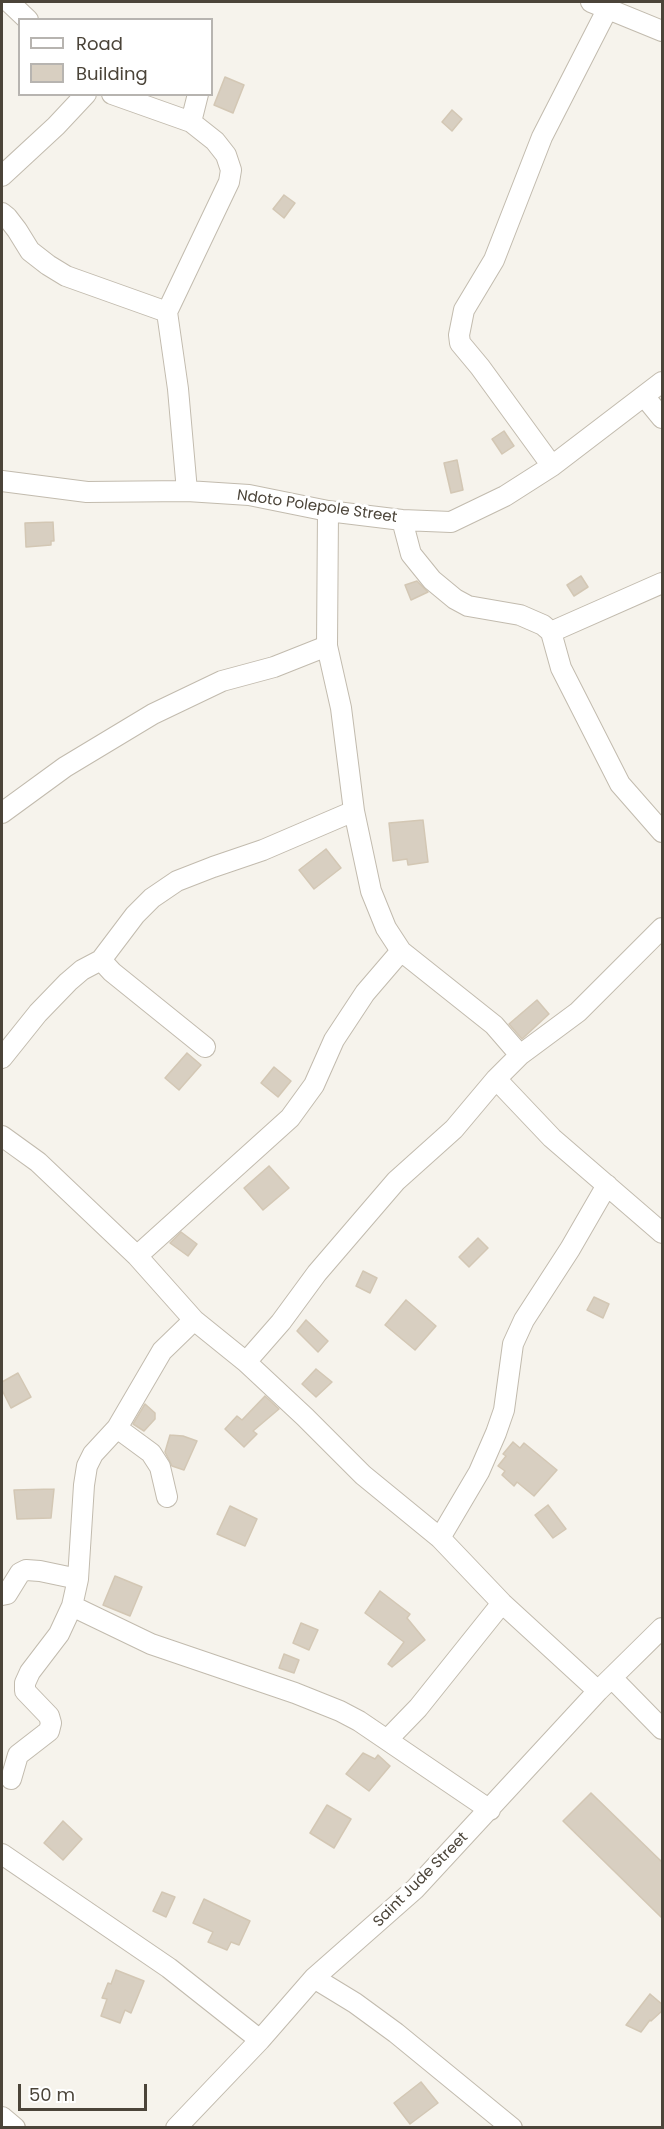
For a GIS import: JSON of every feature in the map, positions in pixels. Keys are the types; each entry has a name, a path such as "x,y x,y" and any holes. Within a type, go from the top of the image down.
{"street":[{"path":"9,2 26,18"},
{"path":"552,466 460,343 459,335 464,310 494,260 542,137 599,6 663,31"},
{"path":"2,176 56,126 84,96"},
{"path":"117,96 191,123 215,141 226,155 231,170 229,182 167,312 178,389 187,491"},
{"path":"191,123 198,96"},
{"path":"2,213 17,230 30,251 66,276 167,312"},
{"name":"Ndoto Polepole Street","path":"2,481 87,492 187,491 249,495 328,511 402,520 451,522 506,496 552,466 663,382"},
{"path":"644,396 663,418"},
{"path":"328,511 327,646 341,708 354,811 372,891 386,928 401,951 494,1025 520,1055"},
{"path":"402,520 411,554 432,580 455,599 468,606 520,615 543,625 551,632 561,668 620,784 663,832"},
{"path":"551,632 663,583"},
{"path":"2,813 65,767 173,704 222,681 274,667 327,646"},
{"path":"2,1058 38,1013 68,982 82,970 101,960 135,915 152,898 177,881 263,850 354,811"},
{"path":"246,1362 281,1322 317,1273 396,1181 454,1129 496,1079 520,1055 578,1012 662,929"},
{"path":"137,1256 290,1118 314,1085 334,1040 365,993 401,951"},
{"path":"101,960 112,972 205,1047"},
{"path":"496,1079 552,1138 663,1233"},
{"path":"2,1136 38,1162 137,1256 194,1320 246,1362 306,1417 363,1475 440,1538 502,1603 598,1692"},
{"path":"440,1538 479,1472 496,1433 504,1410 513,1344 520,1328 607,1185"},
{"path":"11,1779 18,1755 49,1731 51,1723 49,1716 25,1691 25,1683 30,1672 59,1634 72,1606 78,1579 87,1466 93,1454 117,1428 162,1351 194,1320"},
{"path":"117,1428 151,1453 160,1467 167,1497"},
{"path":"2,1595 6,1594 20,1573 26,1570 78,1579"},
{"path":"387,1740 418,1708 502,1603"},
{"path":"72,1606 151,1644 295,1693 340,1711 359,1721 490,1810"},
{"name":"Saint Jude Street","path":"176,2127 260,2040 314,1978 416,1889 598,1692 663,1628"},
{"path":"612,1678 663,1729"},
{"path":"2,1854 169,1968 260,2040"},
{"path":"314,1978 355,2003 396,2033 512,2127"},
{"path":"2,2117 15,2127"}],"building":[{"path":"225,77 244,85 233,113 214,105"},
{"path":"452,110 462,119 452,131 442,122"},
{"path":"284,195 295,203 284,218 273,209"},
{"path":"504,431 514,446 502,454 492,439"},
{"path":"457,460 463,490 451,493 444,463"},
{"path":"53,522 54,541 51,541 51,545 26,547 25,523"},
{"path":"581,576 588,587 574,596 567,585"},
{"path":"417,581 428,592 411,600 405,585"},
{"path":"423,820 428,862 408,865 407,859 393,861 389,823"},
{"path":"326,849 341,868 314,889 299,870"},
{"path":"537,1000 549,1014 522,1039 509,1024"},
{"path":"187,1053 201,1065 179,1090 165,1078"},
{"path":"274,1067 291,1081 278,1097 261,1083"},
{"path":"269,1166 289,1188 263,1210 244,1188"},
{"path":"181,1232 197,1244 188,1256 170,1243"},
{"path":"478,1238 488,1248 469,1267 459,1257"},
{"path":"363,1271 377,1278 370,1293 356,1286"},
{"path":"594,1297 609,1304 603,1318 587,1310"},
{"path":"406,1300 436,1326 415,1350 385,1325"},
{"path":"306,1320 328,1341 318,1352 297,1331"},
{"path":"316,1369 332,1382 316,1397 302,1384"},
{"path":"18,1373 31,1397 11,1408 2,1390 2,1382"},
{"path":"265,1396 279,1409 253,1431 257,1434 244,1447 225,1429 237,1416 242,1420"},
{"path":"145,1404 155,1413 155,1419 144,1431 133,1424"},
{"path":"170,1435 183,1436 197,1441 184,1470 172,1466 165,1452"},
{"path":"513,1442 520,1448 524,1443 557,1470 534,1496 517,1482 514,1486 502,1475 505,1471 498,1466 506,1456 503,1454"},
{"path":"54,1489 51,1518 17,1519 14,1490"},
{"path":"548,1505 566,1529 553,1538 535,1515"},
{"path":"230,1506 257,1519 245,1546 217,1534"},
{"path":"115,1576 142,1587 130,1616 103,1605"},
{"path":"380,1591 410,1614 407,1618 425,1640 392,1667 388,1664 404,1642 365,1613"},
{"path":"301,1623 318,1630 309,1650 293,1643"},
{"path":"284,1654 299,1660 294,1673 279,1668"},
{"path":"363,1753 375,1759 378,1755 390,1766 369,1791 346,1774"},
{"path":"591,1793 663,1863 663,1919 563,1821"},
{"path":"327,1805 351,1819 334,1848 310,1833"},
{"path":"63,1821 82,1839 63,1860 44,1843"},
{"path":"162,1892 175,1897 166,1917 153,1911"},
{"path":"204,1899 250,1921 239,1945 231,1942 227,1950 208,1942 213,1932 193,1923"},
{"path":"116,1970 144,1981 131,2013 125,2010 120,2023 101,2016 107,1999 102,1998"},
{"path":"650,1994 663,2005 663,2010 650,2020 641,2032 626,2025"},
{"path":"421,2082 438,2103 410,2124 394,2103"}]}
